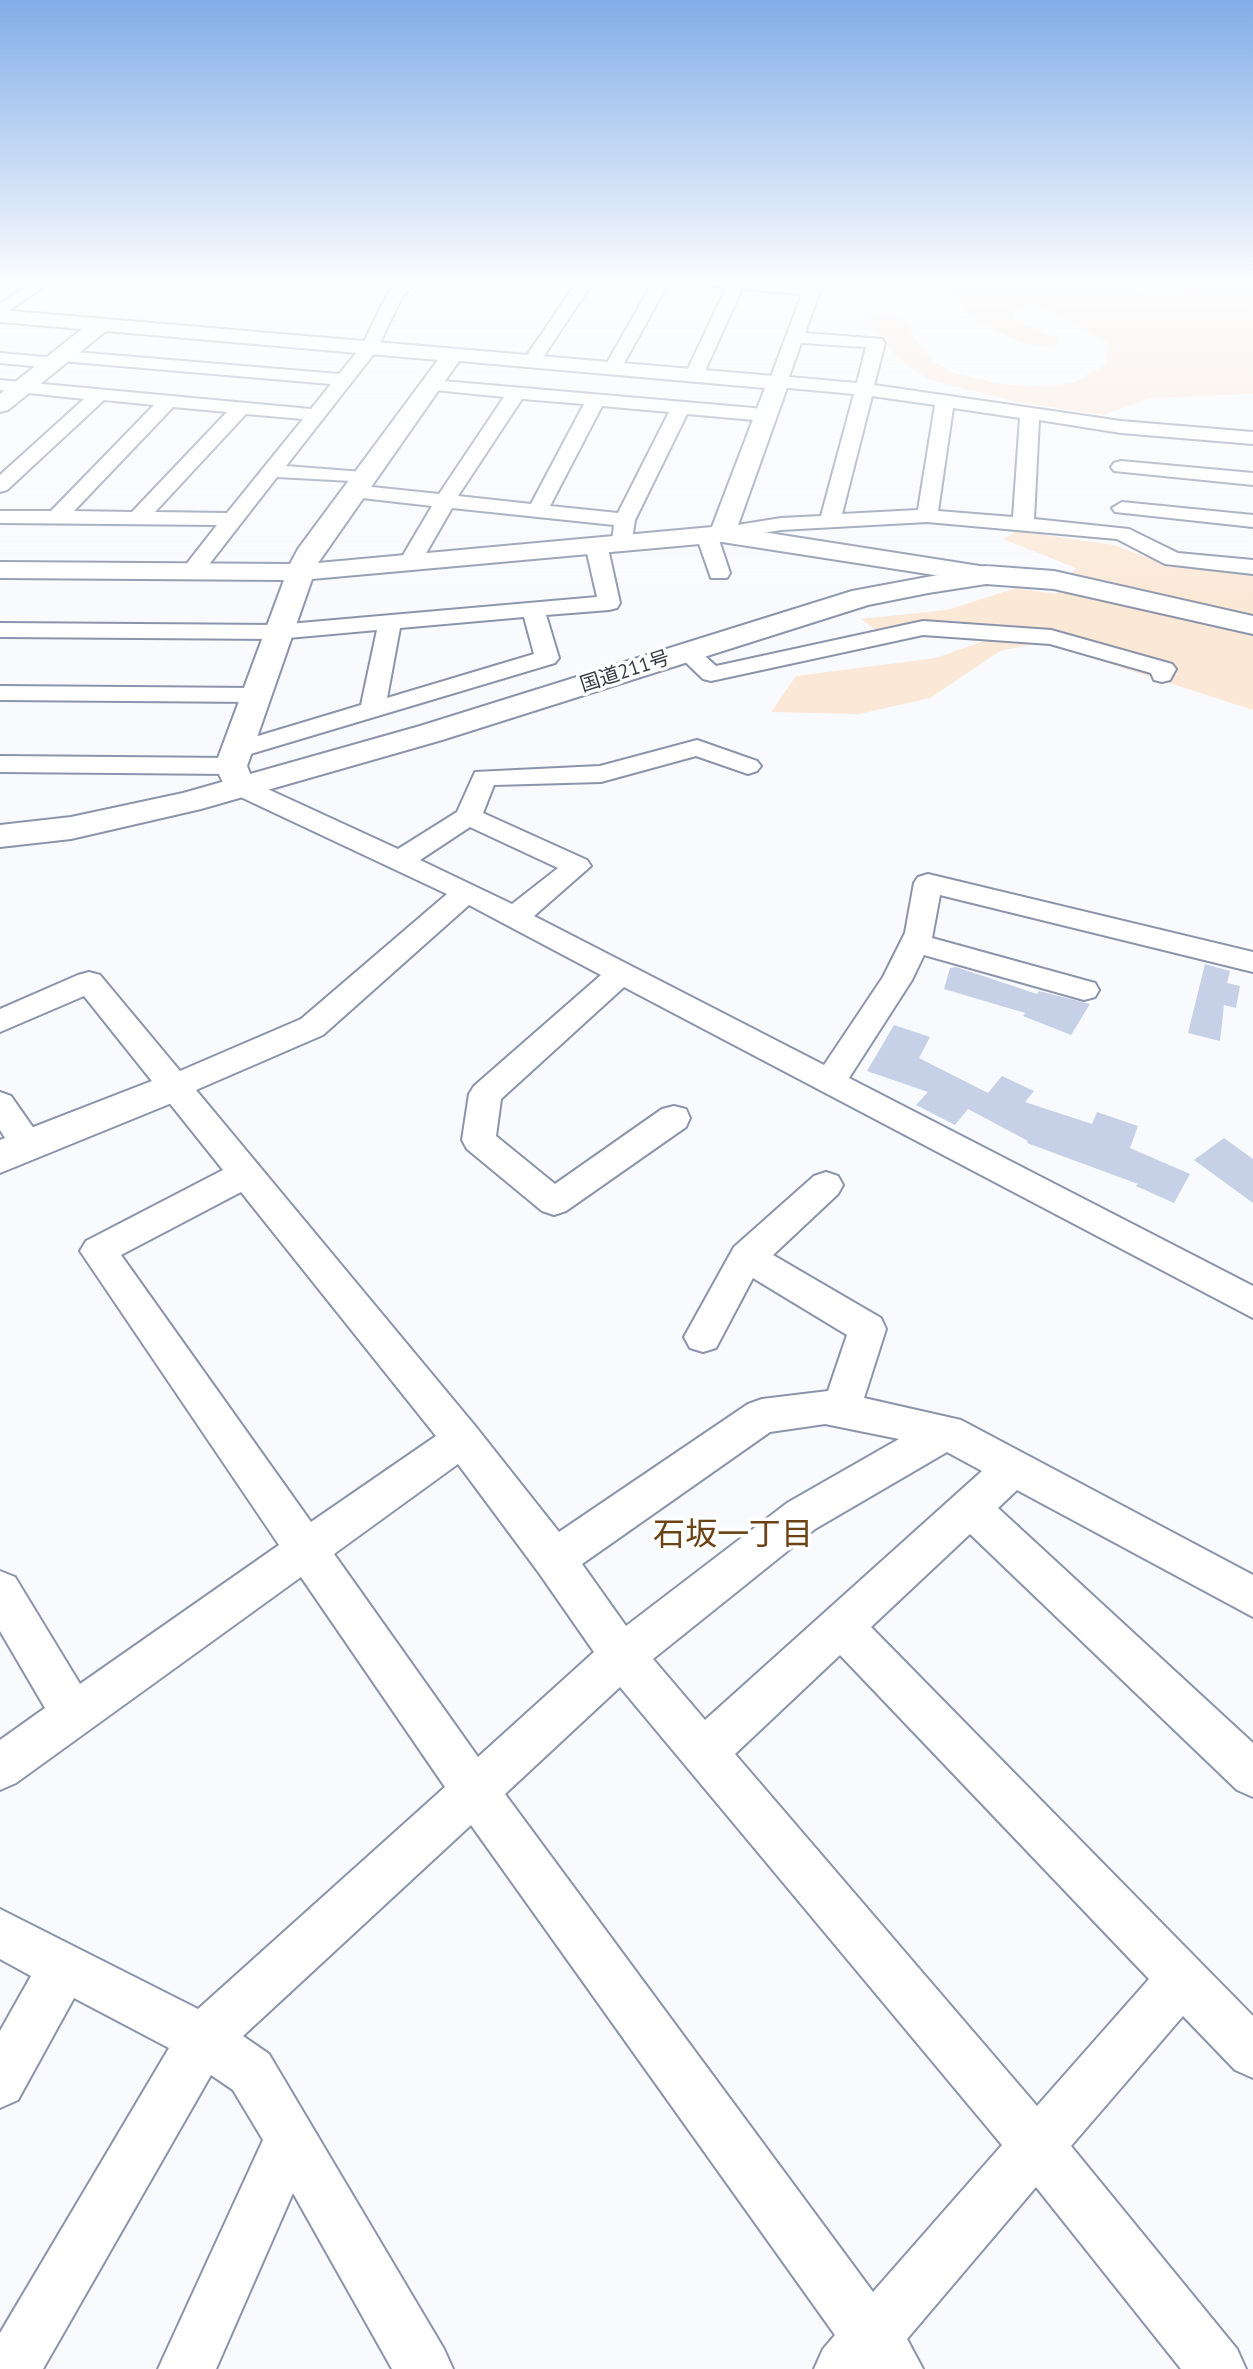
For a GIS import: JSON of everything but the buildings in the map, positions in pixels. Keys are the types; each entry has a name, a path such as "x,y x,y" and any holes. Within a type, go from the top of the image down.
{"highway":[{"name":"国道211号","path":"0,836 71,828 189,802 236,767 431,733 862,597 986,575 1054,580 1253,625"}],"street":[{"path":"84,393 315,415"},
{"path":"192,571 333,393"},
{"path":"236,767 277,632 303,572 307,555 425,393"},
{"path":"511,393 765,415"},
{"path":"410,562 445,501 516,393"},
{"path":"719,573 714,535 774,393"},
{"path":"830,522 864,393"},
{"path":"889,393 1121,427 1253,438"},
{"path":"0,486 100,394"},
{"path":"537,511 596,400"},
{"path":"56,518 169,401"},
{"path":"927,516 945,401"},
{"path":"138,518 241,408"},
{"path":"0,570 303,572 596,544 624,531 680,408"},
{"path":"1023,524 1030,415"},
{"path":"1121,427 1122,533"},
{"path":"1121,467 1253,479"},
{"path":"271,471 445,501 537,511 624,531 714,535 986,575"},
{"path":"1122,508 1253,521"},
{"path":"714,535 781,524 927,516 1122,533 1173,559 1253,567"},
{"path":"0,517 233,519"},
{"path":"0,630 277,632 609,603 596,544"},
{"path":"0,764 236,767 372,710 547,658 533,610"},
{"path":"372,710 390,622"},
{"path":"687,652 711,674 923,628 1051,637 1164,669 1162,675"},
{"path":"0,693 257,695"},
{"path":"399,861 468,816 484,778 601,774 697,748 748,766"},
{"path":"236,767 399,861 515,917 1253,1303"},
{"path":"468,816 577,866 515,917"},
{"path":"830,1081 897,980 920,933 928,883 1253,962"},
{"path":"0,1104 13,1151 312,1027 466,892"},
{"path":"915,943 1084,990"},
{"path":"622,973 485,1094 479,1140 554,1202 674,1118"},
{"path":"0,1021 89,982 462,1439 554,1559 622,1656 1037,2146 1217,2369"},
{"path":"247,1173 98,1251 308,1548 869,2358 1037,2146 1182,1979"},
{"path":"703,1337 747,1257 826,1185"},
{"path":"747,1257 868,1329 841,1410"},
{"path":"554,1559 762,1416 825,1407 947,1432 1253,1597"},
{"path":"11,2369 203,2039 622,1656 801,1516 947,1432"},
{"path":"0,1767 462,1439"},
{"path":"704,1752 1013,1468"},
{"path":"969,1507 1253,1774"},
{"path":"0,1591 73,1713"},
{"path":"841,1626 1253,2052"},
{"path":"0,1933 203,2039 251,2072 424,2369"},
{"path":"0,2082 64,1966"},
{"path":"187,2369 291,2137"}],"shaded area":[{"path":"979,393 1253,393 1151,398 1103,415 1016,402"},
{"path":"1017,531 1114,545 1164,564 1253,574 1253,710 1042,642 1000,651 930,698 859,714 771,712 796,676 936,658 987,640 879,632 861,619 947,610 1016,588 1056,594 1076,568 1003,539"}],"district":[{"name":"石坂一丁目","path":"733,1536"}]}
